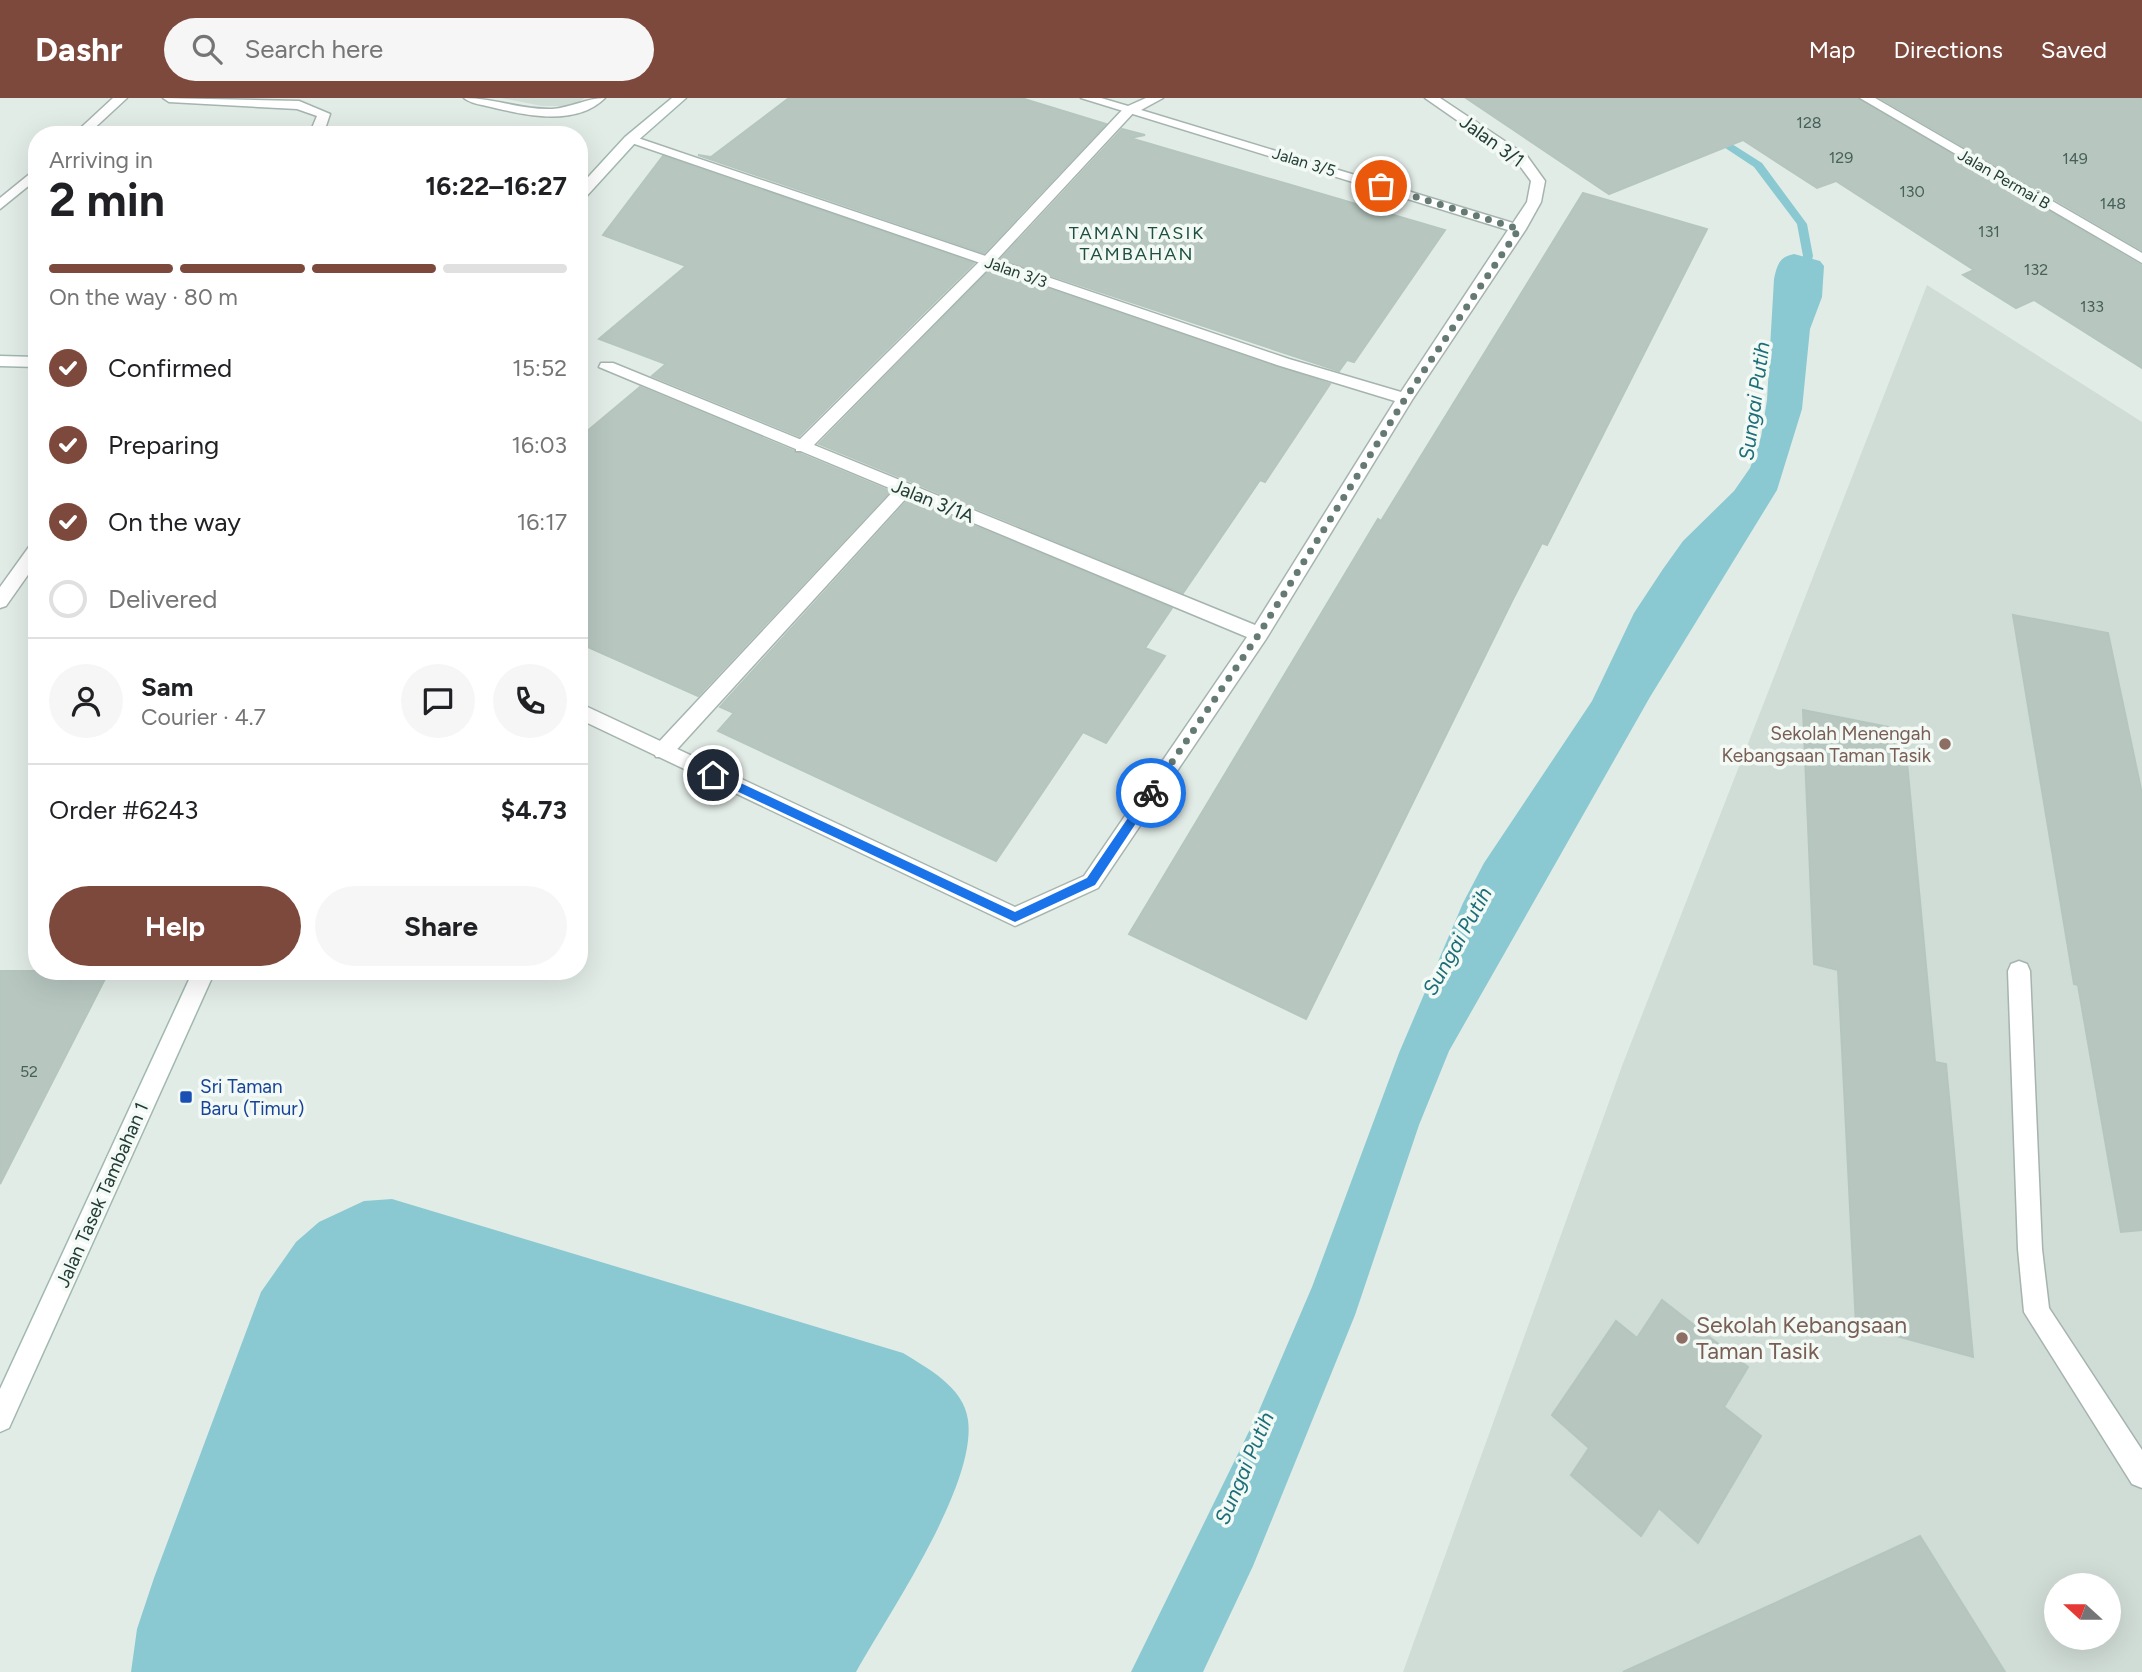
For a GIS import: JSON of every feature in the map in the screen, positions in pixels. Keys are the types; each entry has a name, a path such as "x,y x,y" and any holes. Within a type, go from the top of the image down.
{"street":[{"path":"89,126 121,98"},
{"path":"169,98 299,105 324,114 319,126"},
{"path":"470,98 559,114 579,111 597,98"},
{"path":"588,186 630,140 680,98"},
{"name":"Jalan 3/5","path":"1087,98 1519,229"},
{"path":"802,447 987,262 1130,110 1157,98"},
{"name":"Jalan 3/1","path":"588,714 1015,917 1091,882 1259,634 1405,399 1535,202 1538,181 1522,159 1431,98"},
{"path":"1871,101 1891,98"},
{"name":"Jalan Permai B","path":"1871,101 2142,259"},
{"name":"Jalan 3/3","path":"630,140 1283,362 1405,399"},
{"path":"0,205 28,180"},
{"path":"0,361 28,362"},
{"name":"Jalan 3/1A","path":"607,368 1259,634"},
{"path":"663,751 905,489"},
{"path":"0,601 7,582 28,558"},
{"path":"2019,971 2030,1249 2038,1312 2142,1474"},
{"name":"Jalan Tasek Tambahan 1","path":"0,1419 200,980"}],"shaded area":[{"path":"501,98 585,98 572,106 542,106"},
{"name":"Sekolah Menengah Kebangsaan Taman Tasik","path":"1927,285 2142,422 2142,1672 1403,1672 1622,1066"}],"water":[{"name":"Sungai Putih","path":"1794,254 1820,261 1824,266 1822,297 1810,329 1802,409 1777,490 1650,697 1449,1051 1419,1125 1355,1315 1253,1566 1203,1672 1131,1672 1258,1413 1312,1287 1399,1053 1463,903 1484,863 1592,701 1634,613 1663,569 1683,541 1734,491 1750,468 1761,437 1767,400 1774,279 1780,262"},
{"path":"392,1199 903,1353 952,1388 965,1408 968,1420 967,1447 959,1478 928,1548 856,1672 131,1672 137,1629 154,1578 261,1292 296,1242 319,1222 364,1201"}],"building":[{"path":"789,98 1021,98 1106,124 984,253 698,155 711,157"},
{"path":"1466,98 1858,98 2142,266 2142,368 2034,300 2016,308 1963,275 1974,270 1836,181 1817,188 1743,140 1609,194"},
{"path":"1880,98 2142,98 2142,250"},
{"path":"1122,129 1145,135 1130,138 1445,230 1354,362 1347,360 1339,371 1001,259"},
{"path":"663,156 974,263 799,436 652,376 666,364 599,339 686,266 603,235"},
{"path":"1583,193 1707,229 1547,545 1542,543 1512,601 1306,1019 1129,934 1378,519 1381,521"},
{"path":"991,269 1330,384 1265,482 1260,480 1183,593 819,444"},
{"path":"640,387 890,491 698,696 588,647 588,430"},
{"path":"909,499 1172,608 1145,648 1165,656 1106,743 1083,732 996,861 718,731 734,713 720,707"},
{"path":"2013,615 2108,633 2142,794 2142,1230 2121,1232 2078,985 2074,984"},
{"path":"1803,710 1904,730 1935,1062 1946,1064 1973,1357 1856,1325 1838,970 1814,964"},
{"path":"0,971 28,971 28,980 104,980 0,1184"},
{"path":"1662,1300 1748,1367 1724,1407 1761,1436 1698,1543 1659,1508 1641,1536 1571,1475 1589,1448 1552,1415 1616,1321 1637,1338"},
{"path":"1920,1536 2005,1672 1623,1672 1795,1594"}],"waterway":[{"path":"1710,134 1758,165 1802,224 1808,256 1803,276"}],"way so far":[{"path":"1151,793 1259,634 1405,399 1519,229 1381,186"}],"place":[{"name":"Sekolah Menengah Kebangsaan Taman Tasik","path":"1945,744"},
{"name":"Sri Taman Baru (Timur)","path":"186,1097"},
{"name":"Sekolah Kebangsaan Taman Tasik","path":"1682,1338"}],"district":[{"name":"TAMAN TASIK TAMBAHAN","path":"1137,243"}],"route":[{"path":"713,775 1015,917 1091,882 1151,793"}]}
